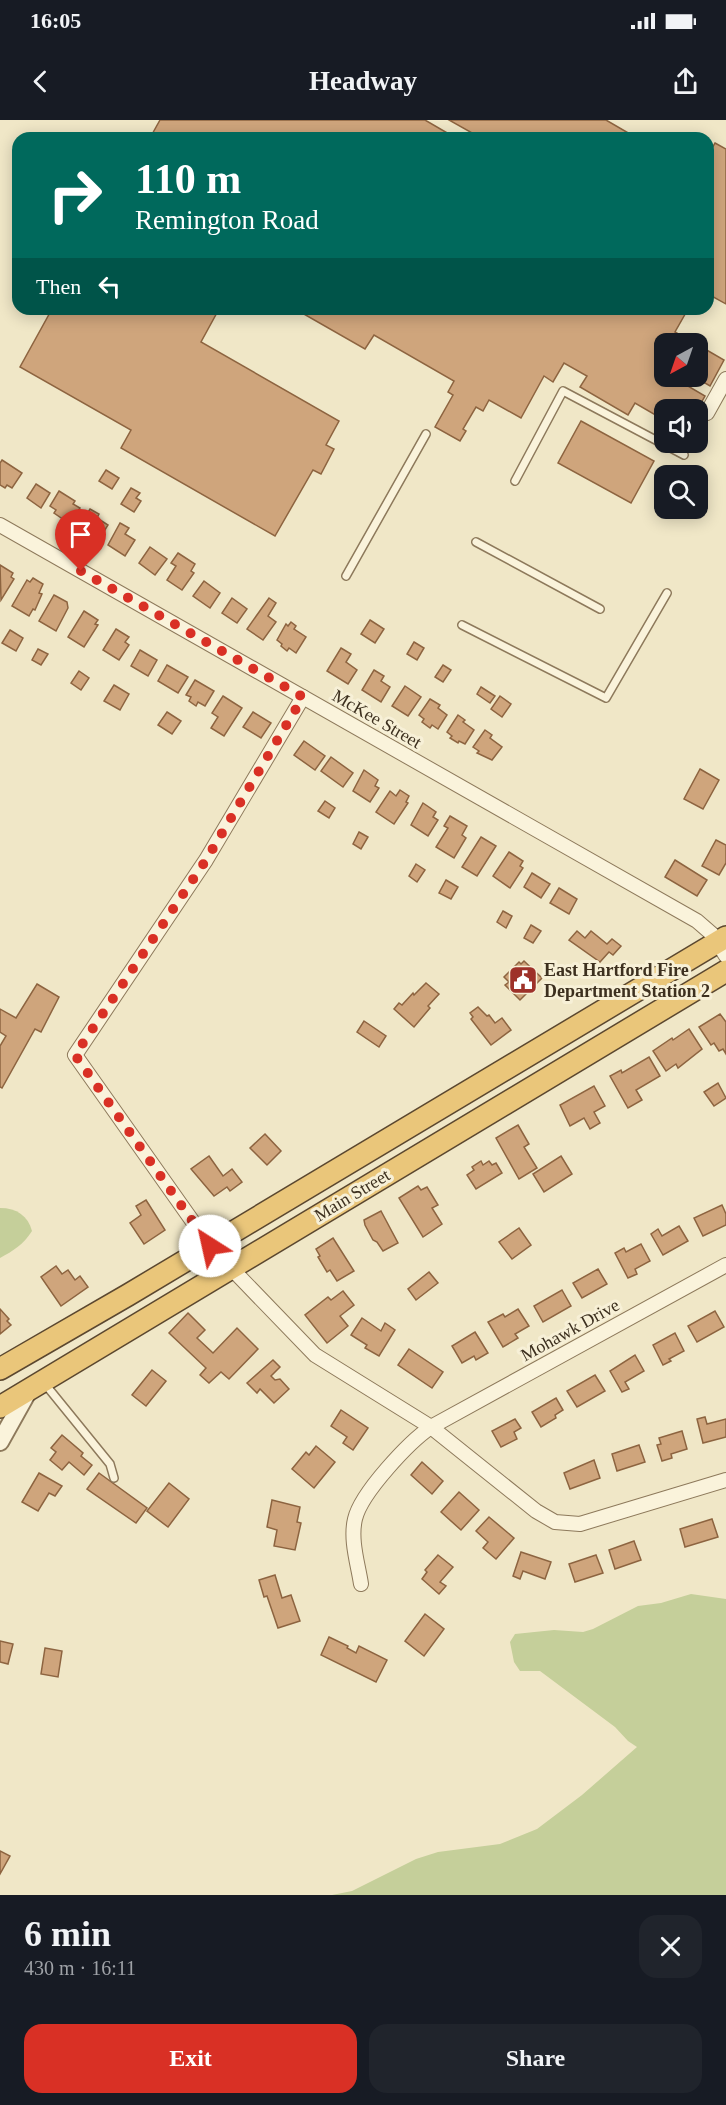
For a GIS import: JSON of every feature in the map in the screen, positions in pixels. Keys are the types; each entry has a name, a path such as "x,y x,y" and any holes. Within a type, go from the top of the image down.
{"highway":[{"name":"Main Street","path":"0,1369 573,1028 723,945"},
{"name":"Main Street","path":"37,1385 726,971"},
{"path":"573,1028 588,1053"},
{"path":"0,1407 37,1385"}],"street":[{"path":"708,410 726,379"},
{"name":"McKee Street","path":"0,525 697,921 723,945"},
{"path":"210,1246 75,1055 206,860 303,697"},
{"name":"Mohawk Drive","path":"361,1584 355,1547 355,1519 366,1497 416,1437 431,1426 726,1265"},
{"path":"231,1268 315,1355 431,1426 536,1511 555,1522 580,1524 726,1480"},
{"name":"Main Street","path":"0,1442 37,1385"}],"lane":[{"path":"515,481 563,391 684,455"},
{"path":"346,576 426,434"},
{"path":"476,542 600,609"},
{"path":"462,625 606,698 667,594"},
{"path":"37,1385 110,1464 114,1478"}],"green space":[{"path":"0,1208 17,1211 28,1221 32,1231 18,1247 0,1258"},
{"path":"691,1594 726,1599 726,1895 332,1895 352,1891 416,1859 438,1852 500,1844 537,1829 582,1795 637,1747 615,1727 540,1671 520,1671 514,1662 510,1642 515,1634 554,1630 583,1632 638,1606 661,1603"}],"building":[{"path":"160,120 425,120 446,132 153,132"},
{"path":"449,120 606,120 627,132 470,132"},
{"path":"715,143 726,149 726,304 714,297"},
{"path":"49,315 216,315 201,342 339,421 326,445 334,449 321,474 313,470 275,536 121,448 131,430 20,367"},
{"path":"306,315 685,315 675,332 677,333 654,333 654,387 690,387 705,396 703,399 654,399 654,414 635,403 628,415 580,387 587,376 564,363 553,382 544,376 521,418 489,400 483,411 476,407 463,429 466,431 460,441 435,427 453,395 448,392 454,381 374,335 365,349"},
{"path":"708,351 724,360 710,386 708,385"},
{"path":"581,421 654,461 631,503 558,463"},
{"path":"2,460 22,473 12,488 0,485"},
{"path":"106,470 119,478 112,489 99,481"},
{"path":"36,484 50,493 41,508 27,498"},
{"path":"131,488 140,493 136,498 141,501 134,512 121,504"},
{"path":"59,491 75,501 73,504 80,508 70,524 54,513 56,510 50,506"},
{"path":"90,509 99,514 97,518 108,525 98,541 78,529"},
{"path":"120,523 129,528 125,534 135,540 125,556 108,545"},
{"path":"150,547 167,559 155,575 139,563"},
{"path":"178,553 195,564 191,571 194,573 182,590 167,580 176,566 171,563"},
{"path":"0,565 13,573 11,577 14,579 1,600"},
{"path":"33,578 43,584 39,593 42,594 35,610 33,609 29,616 12,606 27,580 30,582"},
{"path":"204,581 220,593 210,608 193,596"},
{"path":"54,595 67,602 68,608 56,631 39,621"},
{"path":"232,598 247,609 237,623 222,613"},
{"path":"269,598 276,603 268,616 276,622 263,640 247,629"},
{"path":"84,611 98,620 95,624 98,625 84,647 68,637"},
{"path":"370,620 384,629 375,643 361,634"},
{"path":"291,622 296,626 294,629 306,637 296,653 289,648 287,651 277,640 286,624 288,626"},
{"path":"116,629 129,637 125,642 129,645 119,660 103,650"},
{"path":"10,630 23,638 16,651 2,643"},
{"path":"414,642 424,648 417,660 407,654"},
{"path":"341,648 351,654 346,662 357,670 348,684 327,671"},
{"path":"38,649 48,654 41,665 32,660"},
{"path":"140,650 157,660 148,676 131,666"},
{"path":"167,665 188,677 178,693 158,681"},
{"path":"443,665 451,670 443,682 435,677"},
{"path":"374,670 384,676 381,681 390,687 381,702 362,690"},
{"path":"79,671 89,678 81,690 71,683"},
{"path":"195,680 214,691 205,706 198,702 196,706 189,701 191,697 186,695"},
{"path":"114,685 129,694 120,710 104,701"},
{"path":"405,686 421,697 408,716 392,706"},
{"path":"481,687 495,696 490,703 477,694"},
{"path":"223,696 242,708 224,736 211,728 218,717 212,713"},
{"path":"500,696 511,704 502,717 491,709"},
{"path":"430,699 440,705 438,708 447,715 438,729 432,725 430,728 422,722 424,719 419,715"},
{"path":"167,712 181,721 172,734 158,725"},
{"path":"253,712 271,723 261,738 243,727"},
{"path":"458,715 474,730 465,744 450,738 452,736 447,732"},
{"path":"485,730 492,735 490,738 502,747 492,760 477,753 479,751 473,747"},
{"path":"304,741 325,756 315,770 294,755"},
{"path":"331,757 353,773 343,787 321,771"},
{"path":"700,769 719,780 703,809 684,799"},
{"path":"364,770 378,780 375,786 379,788 370,802 353,791"},
{"path":"400,790 409,796 406,802 408,803 394,824 376,812 390,791 396,796"},
{"path":"325,801 335,808 329,818 318,811"},
{"path":"423,803 436,812 433,817 438,820 428,836 411,825"},
{"path":"450,816 467,826 462,835 466,838 454,858 436,847 448,828 444,826"},
{"path":"359,832 368,837 361,849 353,844"},
{"path":"481,837 496,846 477,876 462,867"},
{"path":"716,840 726,845 726,863 719,875 702,866"},
{"path":"509,852 523,861 520,866 523,868 510,888 493,876"},
{"path":"675,860 707,880 697,896 665,877"},
{"path":"416,864 425,870 417,882 409,876"},
{"path":"532,873 550,884 541,898 524,887"},
{"path":"446,880 458,887 451,899 439,893"},
{"path":"559,888 577,899 569,914 550,903"},
{"path":"503,911 512,916 506,928 497,922"},
{"path":"531,925 541,931 533,943 524,938"},
{"path":"577,931 585,938 591,931 607,944 612,939 621,946 613,955 609,952 600,962 569,940"},
{"name":"East Hartford Fire Department Station 2","path":"524,961 542,978 520,1000 505,985 509,982 504,977 519,962 521,964"},
{"path":"426,983 439,994 414,1027 394,1009 399,1003 402,1005"},
{"path":"37,984 59,997 41,1032 35,1029 2,1088 0,1087 0,1046 6,1036 0,1032 0,1009 16,1018"},
{"path":"478,1007 495,1023 502,1018 511,1030 491,1045 471,1019 473,1017 470,1013"},
{"path":"720,1014 726,1022 726,1054 723,1049 719,1051 714,1043 711,1045 699,1027"},
{"path":"364,1021 386,1036 379,1047 357,1032"},
{"path":"689,1029 702,1049 678,1068 676,1064 666,1071 653,1051"},
{"path":"649,1057 660,1076 636,1090 642,1100 628,1108 610,1076 621,1070 622,1073"},
{"path":"718,1083 726,1098 714,1106 704,1092"},
{"path":"594,1086 605,1106 594,1112 600,1123 590,1129 584,1118 570,1126 560,1105"},
{"path":"518,1125 529,1144 524,1147 537,1168 519,1179 496,1138"},
{"path":"265,1134 281,1151 267,1165 250,1148"},
{"path":"209,1156 223,1176 232,1169 242,1182 230,1191 227,1187 214,1196 191,1169"},
{"path":"561,1156 572,1174 544,1192 533,1174"},
{"path":"481,1161 483,1165 489,1161 492,1165 496,1163 502,1173 476,1189 467,1175 474,1170 472,1167"},
{"path":"418,1186 421,1190 427,1187 438,1205 432,1208 442,1224 423,1237 399,1198"},
{"path":"146,1200 165,1230 144,1244 130,1223 141,1215 136,1206"},
{"path":"722,1205 726,1214 726,1225 703,1236 694,1218"},
{"path":"381,1211 398,1243 383,1251 373,1240 364,1220"},
{"path":"679,1226 688,1241 663,1255 651,1234 658,1229 662,1236"},
{"path":"519,1228 531,1245 512,1259 499,1242"},
{"path":"333,1238 354,1271 337,1281 330,1270 327,1272 316,1249"},
{"path":"641,1244 650,1261 635,1269 637,1274 628,1278 615,1253 624,1248 626,1252"},
{"path":"56,1266 62,1274 68,1270 75,1280 80,1276 88,1287 61,1306 41,1277"},
{"path":"598,1269 607,1284 582,1298 573,1283"},
{"path":"429,1272 438,1283 416,1300 408,1289"},
{"path":"562,1290 571,1306 543,1322 534,1306"},
{"path":"343,1291 354,1305 340,1316 348,1326 327,1343 305,1315 328,1297 331,1300"},
{"path":"0,1309 11,1325 0,1334"},
{"path":"518,1309 529,1326 515,1334 518,1338 503,1347 488,1322 503,1314 505,1317"},
{"path":"715,1311 724,1327 697,1342 688,1326"},
{"path":"188,1313 205,1330 197,1338 213,1353 237,1328 258,1349 229,1379 221,1372 209,1383 200,1375 206,1368 169,1333"},
{"path":"362,1318 381,1331 385,1323 395,1330 379,1356 365,1348 367,1345 351,1335"},
{"path":"475,1332 488,1353 476,1360 474,1356 462,1363 452,1346"},
{"path":"675,1333 684,1351 663,1365 653,1345"},
{"path":"409,1349 443,1372 432,1388 398,1365"},
{"path":"635,1355 644,1371 625,1382 629,1389 622,1392 610,1371"},
{"path":"273,1360 280,1367 271,1376 275,1380 280,1379 289,1389 274,1403 260,1389 257,1393 247,1383"},
{"path":"152,1370 166,1381 146,1406 132,1395"},
{"path":"595,1375 605,1391 577,1407 567,1391"},
{"path":"556,1398 563,1410 555,1415 556,1418 541,1427 532,1412"},
{"path":"341,1410 368,1428 353,1450 343,1443 347,1437 331,1426"},
{"path":"705,1417 707,1424 726,1419 726,1437 703,1443 697,1419"},
{"path":"515,1419 521,1428 514,1432 517,1439 501,1447 492,1431"},
{"path":"682,1431 687,1449 671,1454 672,1458 662,1461 657,1445 661,1444 659,1438"},
{"path":"62,1435 83,1453 81,1456 92,1465 84,1475 69,1462 62,1470 50,1460 56,1452 51,1448"},
{"path":"639,1445 645,1462 617,1471 612,1454"},
{"path":"316,1446 335,1462 314,1488 292,1469 306,1452 309,1455"},
{"path":"594,1460 600,1478 570,1489 564,1473"},
{"path":"422,1462 443,1481 432,1494 411,1475"},
{"path":"39,1473 62,1486 55,1496 49,1493 38,1511 22,1502"},
{"path":"99,1473 147,1508 136,1523 87,1489"},
{"path":"169,1483 189,1499 168,1527 147,1511"},
{"path":"459,1492 479,1510 461,1530 441,1512"},
{"path":"272,1500 300,1507 297,1522 301,1523 295,1550 274,1546 277,1530 267,1527"},
{"path":"489,1517 514,1538 496,1559 483,1548 488,1542 476,1531"},
{"path":"712,1519 718,1537 685,1547 680,1529"},
{"path":"634,1541 641,1560 615,1569 609,1550"},
{"path":"521,1552 551,1562 545,1579 523,1571 520,1579 513,1576"},
{"path":"438,1555 453,1567 440,1582 446,1586 439,1594 422,1579 427,1572 425,1570"},
{"path":"596,1555 603,1573 575,1582 569,1564"},
{"path":"275,1575 282,1598 291,1595 300,1621 278,1628 259,1580"},
{"path":"425,1614 444,1629 424,1656 405,1641"},
{"path":"329,1637 348,1646 347,1648 356,1653 359,1646 387,1660 376,1682 321,1655"},
{"path":"0,1641 13,1644 8,1664 0,1662"},
{"path":"45,1648 62,1651 58,1677 41,1674"},
{"path":"0,1851 10,1856 0,1874"}],"place":[{"name":"East Hartford Fire Department Station 2","path":"523,980"}],"route":[{"path":"81,571 303,697 206,860 75,1055 210,1246"}]}
